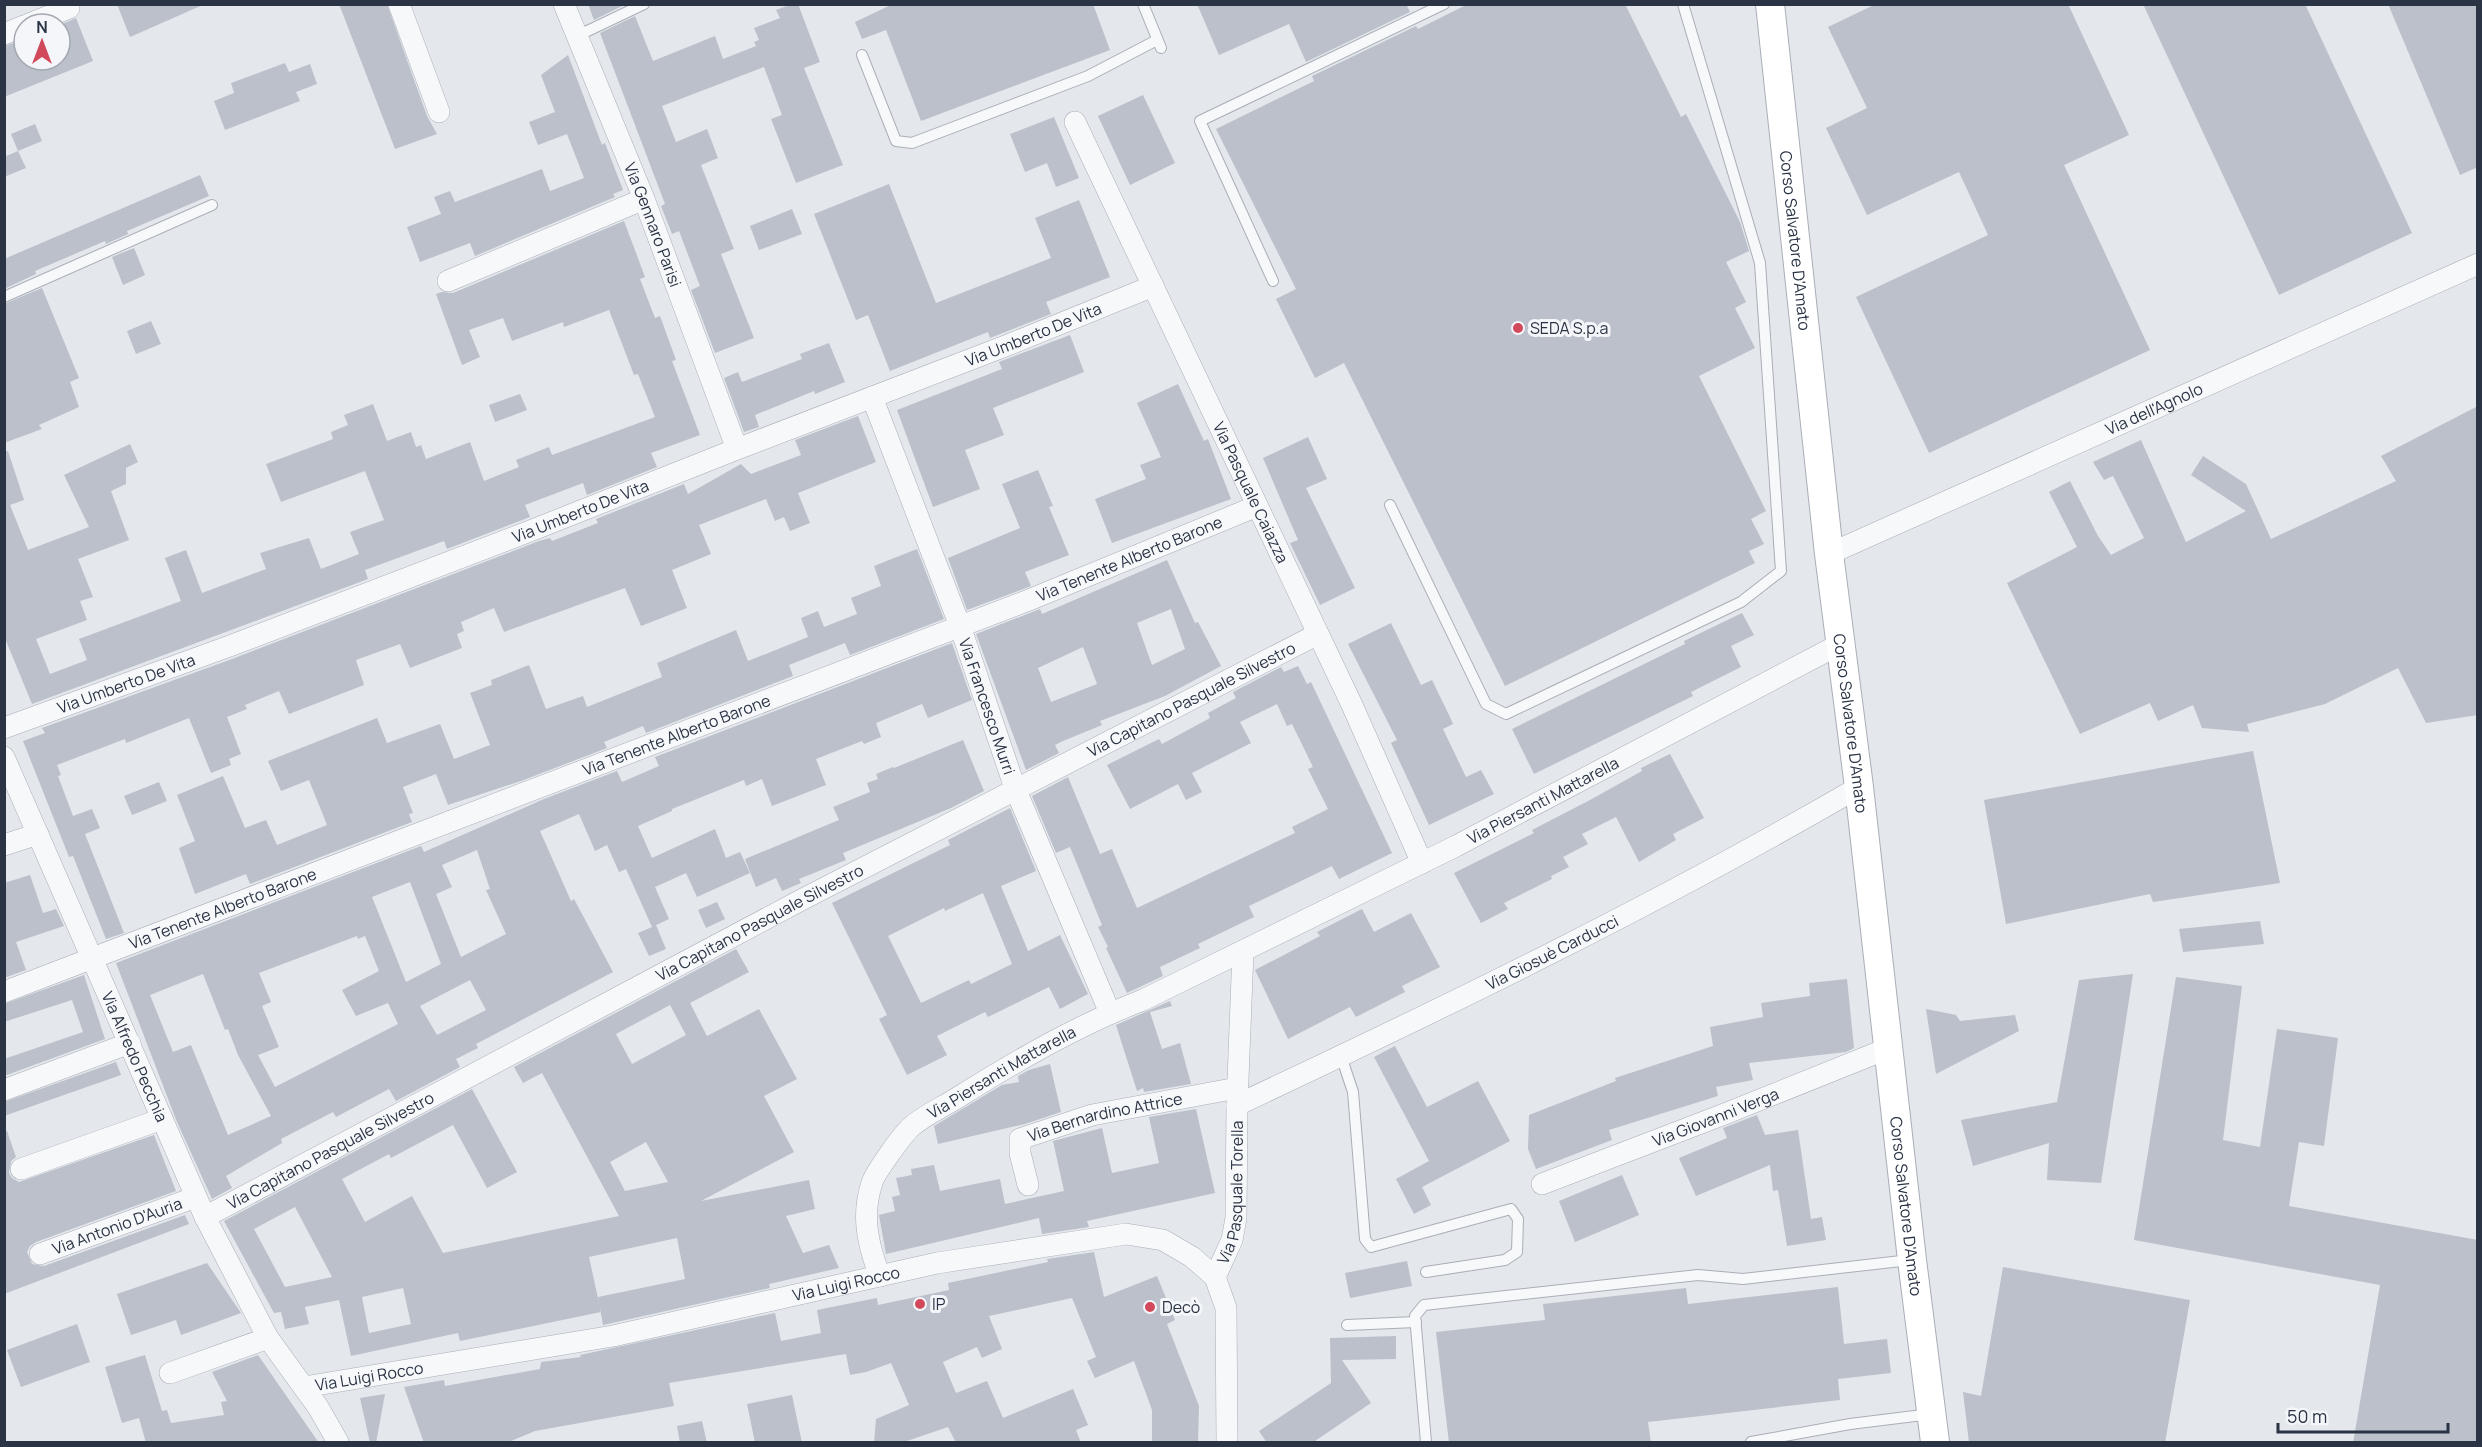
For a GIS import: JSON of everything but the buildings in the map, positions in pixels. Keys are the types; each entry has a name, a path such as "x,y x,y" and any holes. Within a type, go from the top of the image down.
{"street":[{"path":"399,4 439,112"},
{"name":"Via Gennaro Parisi","path":"564,4 644,199 737,449"},
{"name":"Corso Salvatore D'Amato","path":"1770,4 1829,554 1842,643 1911,1260 1935,1443"},
{"path":"59,12 69,8"},
{"name":"Via Pasquale Caiazza","path":"1075,122 1318,634 1422,863"},
{"path":"448,281 644,199"},
{"name":"Via dell'Agnolo","path":"1829,554 2478,264"},
{"name":"Via Umberto De Vita","path":"4,728 238,643 525,534 1153,286"},
{"name":"Via Francesco Murri","path":"872,397 960,626 1015,788 1110,1013"},
{"name":"Via Tenente Alberto Barone","path":"4,992 960,626 1257,506"},
{"name":"Via Capitano Pasquale Silvestro","path":"205,1217 794,903 1318,634"},
{"name":"Via Piersanti Mattarella","path":"880,1276 869,1245 866,1228 867,1203 872,1180 911,1127 992,1076 1110,1013 1143,1000 1422,863 1842,643"},
{"name":"Via Alfredo Pecchia","path":"6,767 38,834 205,1217 268,1338 304,1387 338,1443"},
{"name":"Via Giosuè Carducci","path":"1237,1096 1341,1056 1582,938 1859,786"},
{"path":"4,845 38,834"},
{"path":"1237,1096 1243,951"},
{"path":"4,1089 130,1043"},
{"name":"Via Giovanni Verga","path":"1542,1184 1889,1048"},
{"name":"Via Bernardino Attrice","path":"1028,1185 1020,1153 1020,1139 1092,1115 1237,1096"},
{"name":"Via Pasquale Torella","path":"1215,1277 1232,1240 1236,1218 1237,1096"},
{"path":"21,1169 162,1119"},
{"name":"Via Antonio D'Auria","path":"40,1254 196,1197"},
{"name":"Via Luigi Rocco","path":"304,1387 613,1336 937,1263 1126,1234 1163,1240 1192,1257 1215,1277 1226,1308 1227,1443"},
{"path":"170,1373 268,1338"}],"lane":[{"path":"577,36 644,4"},
{"path":"862,55 896,141 912,143 1088,76 1159,44 1143,4"},
{"path":"1273,281 1200,122 1444,4"},
{"path":"1390,505 1485,704 1506,714 1741,602 1781,571 1760,263 1683,4"},
{"path":"4,297 212,205"},
{"path":"1341,1056 1353,1092 1365,1239 1371,1247 1511,1209 1518,1219 1517,1252 1505,1260 1426,1272"},
{"path":"1426,1443 1415,1316 1424,1305 1698,1275 1743,1279 1911,1260"},
{"path":"1347,1325 1416,1322"},
{"path":"1751,1443 1850,1424 1931,1414"}],"place":[{"name":"SEDA S.p.a","path":"1518,328"},
{"name":"IP","path":"920,1304"},
{"name":"Decò","path":"1150,1307"}]}
